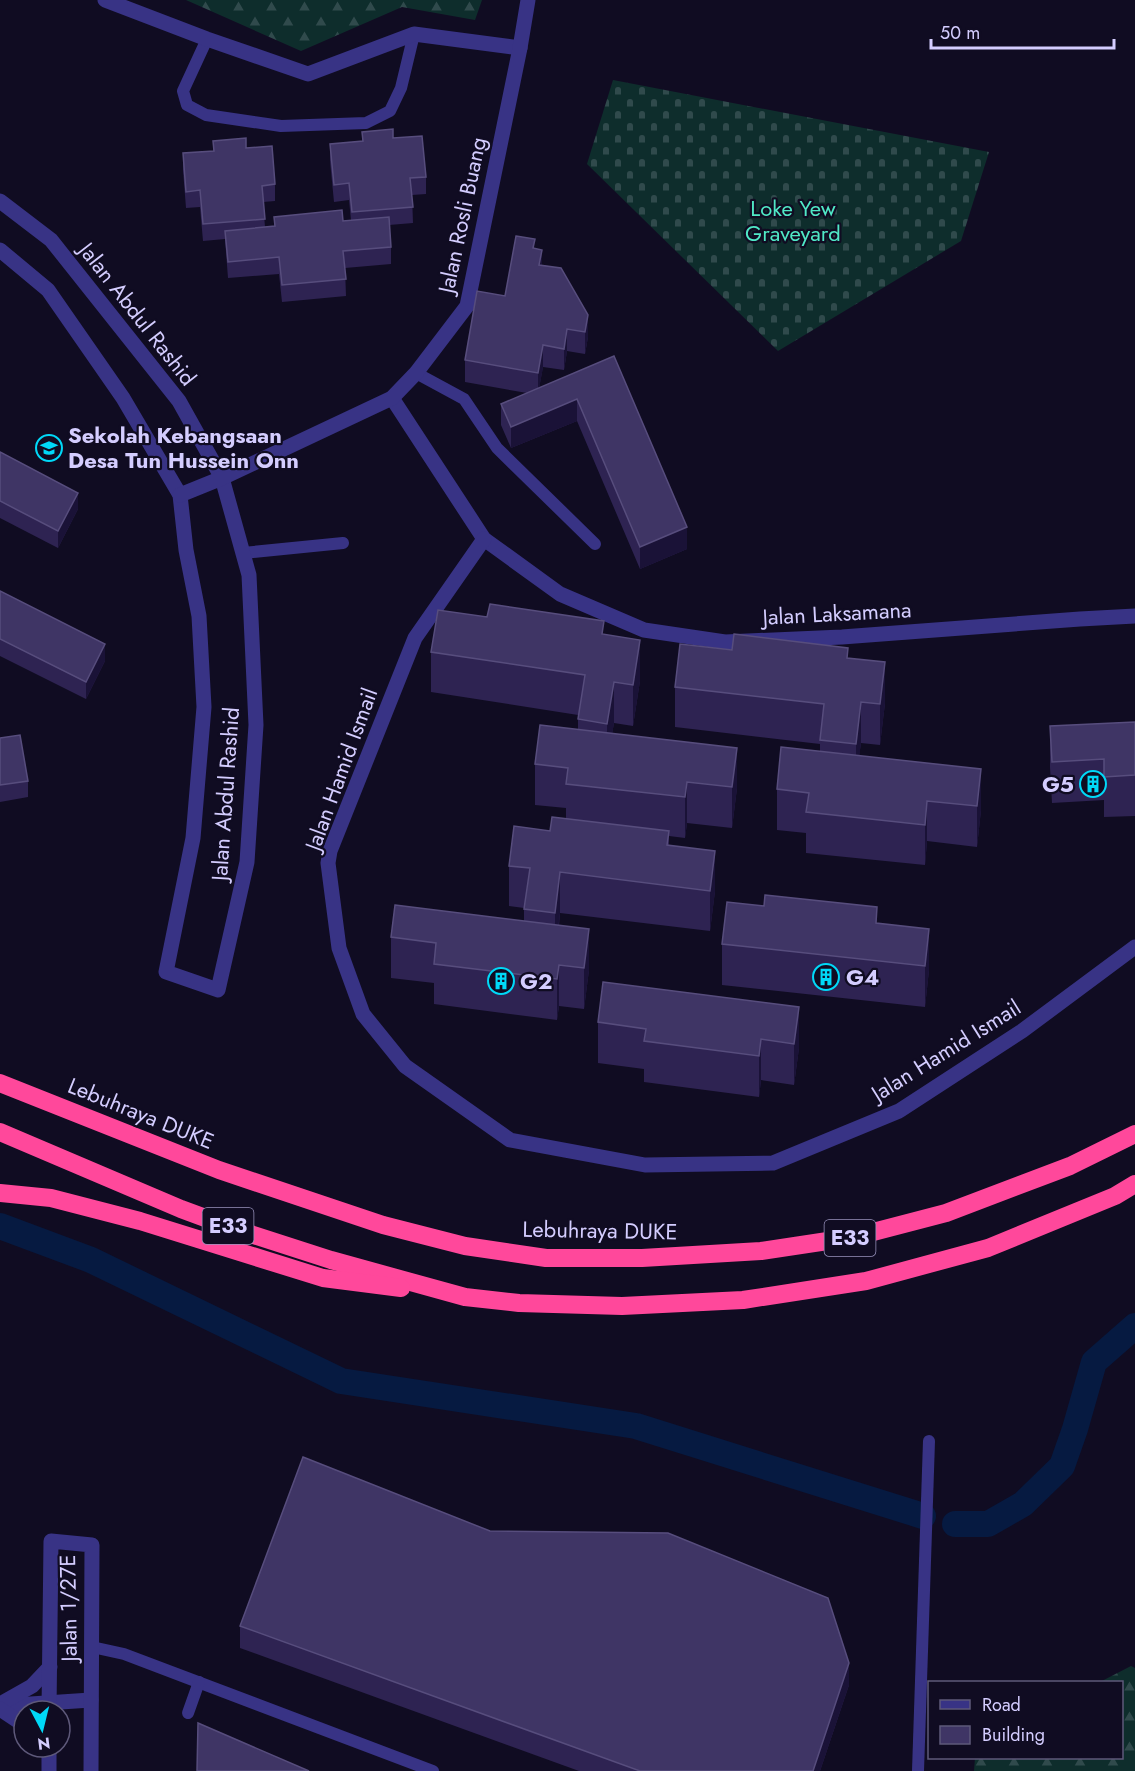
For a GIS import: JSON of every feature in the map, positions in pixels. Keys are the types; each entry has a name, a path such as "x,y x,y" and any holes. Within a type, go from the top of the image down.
{"highway":[{"name":"Lebuhraya DUKE","path":"0,1083 219,1170 383,1225 465,1246 546,1258 642,1258 761,1251 854,1237 946,1213 1070,1166 1135,1134"},
{"name":"E33","path":"0,1132 181,1209 235,1229 331,1260 465,1297 519,1303 622,1306 743,1300 866,1281 988,1248 1115,1196 1135,1184"},
{"path":"0,1192 51,1198 140,1221 323,1278 465,1297"}],"street":[{"path":"105,0 308,74 414,34 520,48"},
{"name":"Jalan Rosli Buang","path":"180,495 222,478 392,398 416,373 467,306 528,0"},
{"name":"Jalan Abdul Rashid","path":"0,201 51,240 179,401 222,478 249,574 256,725 247,862 218,990 166,972 193,838 204,707 199,616 186,549 180,495 123,398 48,290 0,250"},
{"name":"Jalan Laksamana","path":"392,398 484,539 560,594 644,630 725,642 842,637 1135,616"},
{"name":"Jalan Hamid Ismail","path":"484,539 415,638 334,840 328,863 339,948 363,1014 405,1066 510,1140 645,1165 773,1163 899,1111 1022,1031 1135,947"},
{"name":"Jalan 1/27E","path":"49,1699 51,1541 92,1545 91,1771"},
{"path":"12,1716 0,1706 32,1686 50,1667"},
{"path":"72,1703 91,1700"}],"lane":[{"path":"207,39 183,91 187,105 206,115 281,126 366,123 390,111 401,88 414,34"},
{"path":"416,373 464,399 497,448 595,544"},
{"path":"243,553 343,543"},
{"path":"918,1771 929,1441"},
{"path":"92,1647 124,1654 433,1771"},
{"path":"188,1713 199,1682"}],"green space":[{"path":"186,0 482,0 475,20 402,7 301,51"},
{"name":"Loke Yew Graveyard","path":"613,80 989,152 961,241 778,351 587,164"},
{"path":"1131,1666 1135,1668 1135,1771 974,1771 975,1759 1123,1759 1123,1681 1102,1681"}],"building":[{"path":"393,129 393,138 422,136 426,177 410,178 413,207 352,212 349,183 334,185 330,144 363,141 362,132"},
{"path":"246,138 246,148 272,146 275,184 262,186 265,219 203,224 200,190 186,192 183,153 214,151 213,141"},
{"path":"342,210 343,221 389,217 391,247 343,251 346,279 282,285 279,257 228,262 225,231 275,226 274,217"},
{"path":"516,236 535,239 533,248 542,250 539,265 561,268 588,315 585,332 567,329 564,349 543,345 538,373 465,360 477,291 505,296"},
{"path":"614,356 687,527 640,547 577,399 511,427 501,404"},
{"path":"0,452 78,493 58,531 0,501"},
{"path":"0,591 105,644 86,682 0,639"},
{"path":"490,604 604,621 602,634 640,640 633,685 614,682 607,724 578,719 585,675 431,652 438,610 487,617"},
{"path":"734,634 848,648 847,658 885,662 880,704 861,702 856,744 820,740 824,704 675,687 680,644 732,650"},
{"path":"1135,722 1135,775 1104,777 1104,759 1052,762 1050,726"},
{"path":"540,725 737,748 732,787 687,782 685,797 566,784 568,768 535,764"},
{"path":"20,735 28,781 0,785 0,738"},
{"path":"781,747 981,769 977,806 927,801 925,825 806,812 809,793 777,789"},
{"path":"552,817 669,831 667,845 715,851 710,891 560,872 555,913 524,909 530,868 509,866 514,826 550,831"},
{"path":"765,895 877,907 876,923 929,929 925,966 722,944 727,902 764,906"},
{"path":"395,905 589,929 584,968 559,965 557,979 434,964 436,943 391,937"},
{"path":"603,982 799,1007 794,1044 761,1039 759,1056 644,1041 646,1029 598,1022"},
{"path":"303,1457 490,1531 668,1533 828,1598 849,1663 813,1771 640,1771 240,1626"},
{"path":"198,1723 309,1771 197,1771"}],"waterway":[{"path":"0,1226 91,1260 341,1381 636,1426 923,1516"},
{"path":"955,1524 988,1524 1023,1504 1062,1466 1094,1362 1135,1326"}],"place":[{"name":"Sekolah Kebangsaan Desa Tun Hussein Onn","path":"49,448"},
{"name":"G5","path":"1093,784"},
{"name":"G4","path":"826,977"},
{"name":"G2","path":"501,981"}]}
